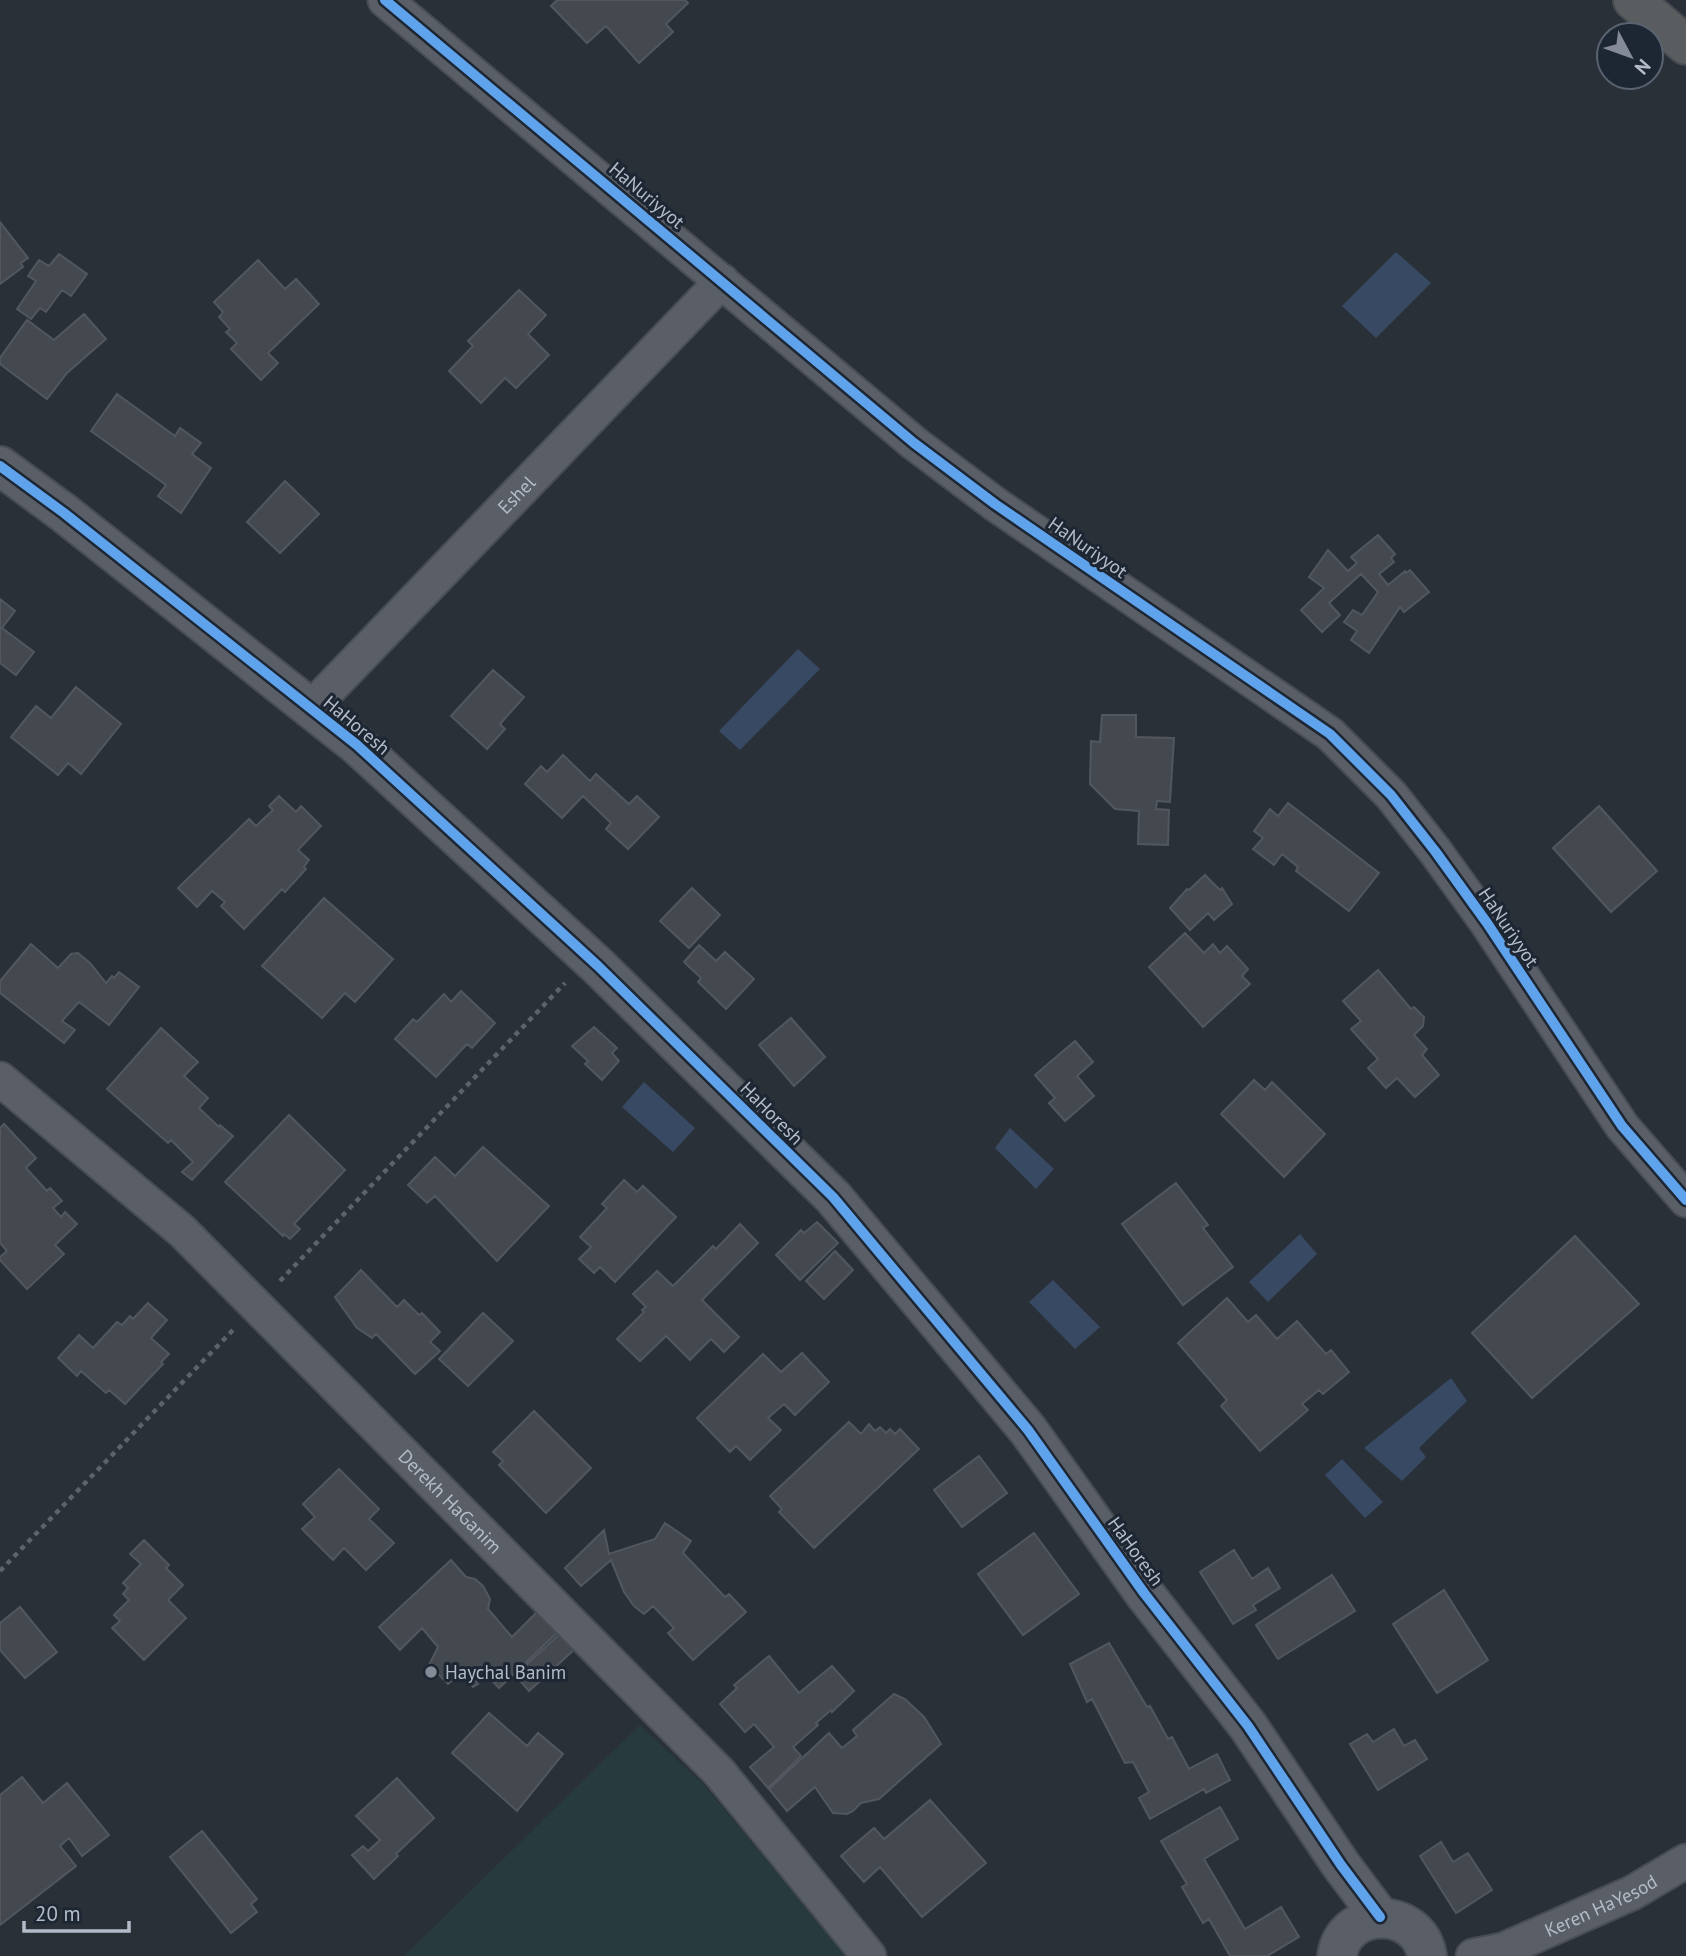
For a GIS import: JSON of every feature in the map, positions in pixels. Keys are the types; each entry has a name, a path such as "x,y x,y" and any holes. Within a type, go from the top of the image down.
{"highway":[{"path":"1633,0 1686,45"}],"street":[{"name":"HaNuriyyot","path":"385,0 914,443 995,504 1330,734 1391,795 1435,850 1622,1126 1686,1200"},
{"name":"Eshel","path":"311,709 722,281"},
{"name":"HaHoresh","path":"0,466 64,513 357,745 589,958 833,1197 1028,1430 1144,1593 1248,1726 1341,1865 1380,1917"},
{"name":"Derekh HaGanim","path":"0,1079 182,1231 719,1772 869,1956"},
{"name":"Keren HaYesod","path":"1473,1956 1503,1950 1632,1893 1686,1861"},
{"path":"1337,1956 1338,1947 1346,1933 1364,1920 1380,1917 1393,1918 1408,1925 1419,1936 1427,1956"}],"path":[{"path":"0,1571 589,958"}],"green space":[{"path":"640,1725 704,1785 846,1956 404,1956"}],"water":[{"path":"1396,252 1431,283 1376,338 1342,306"},
{"path":"798,649 820,669 740,750 719,731"},
{"path":"644,1082 695,1128 673,1152 622,1107"},
{"path":"1010,1128 1054,1169 1036,1189 995,1148"},
{"path":"1300,1234 1317,1254 1268,1302 1249,1282"},
{"path":"1053,1280 1100,1327 1075,1349 1029,1302"},
{"path":"1451,1378 1467,1401 1419,1448 1426,1457 1402,1481 1364,1448"},
{"path":"1342,1459 1383,1502 1365,1518 1325,1475"}],"building":[{"path":"557,0 685,0 688,3 666,24 673,32 639,63 606,26 587,43 551,6"},
{"path":"0,222 28,258 21,263 23,267 0,284"},
{"path":"59,254 87,274 71,296 62,290 46,312 40,308 31,319 17,309 36,281 28,276 39,260 49,266"},
{"path":"258,260 285,289 296,279 319,304 268,353 278,363 261,380 231,349 237,343 226,332 230,329 219,317 223,312 214,302"},
{"path":"519,290 546,315 528,334 549,355 516,388 505,378 481,403 449,371 473,346 468,341"},
{"path":"84,314 106,339 67,373 47,399 0,364 0,358 27,320 54,340"},
{"path":"117,394 175,436 180,428 201,443 192,454 211,468 181,513 158,496 166,485 91,431"},
{"path":"285,481 319,514 280,553 247,522"},
{"path":"1378,535 1395,554 1391,558 1394,562 1379,574 1388,585 1410,570 1429,592 1404,612 1400,607 1369,653 1351,640 1357,631 1344,622 1353,610 1362,615 1378,592 1361,574 1329,603 1340,615 1322,632 1301,610 1324,588 1309,577 1328,550 1348,571 1357,563 1351,557"},
{"path":"0,599 15,611 2,628 34,652 16,675 0,663"},
{"path":"493,670 524,697 500,724 505,729 487,749 451,716"},
{"path":"76,687 121,724 81,774 68,763 58,775 11,737 36,706 51,718"},
{"path":"1102,715 1136,715 1136,737 1174,738 1170,802 1157,801 1156,809 1169,810 1168,845 1138,844 1139,811 1115,809 1090,784 1091,741 1100,742"},
{"path":"563,755 590,781 596,774 629,804 637,796 659,817 628,849 606,829 611,823 583,796 562,818 525,784 541,766 547,772"},
{"path":"279,796 296,812 301,806 321,826 298,850 309,860 304,867 306,869 285,892 282,889 244,929 221,906 225,902 212,891 197,907 178,888 249,819 256,826 273,810 269,806"},
{"path":"1288,803 1379,873 1349,911 1296,871 1298,867 1282,854 1274,865 1253,849 1263,838 1254,831 1270,809 1278,816"},
{"path":"1599,806 1657,871 1611,912 1553,848"},
{"path":"1205,875 1220,890 1222,888 1232,904 1214,920 1208,913 1190,930 1170,908 1187,889"},
{"path":"692,888 720,915 689,948 660,921"},
{"path":"324,898 393,959 355,1002 345,993 322,1018 262,966"},
{"path":"1185,933 1204,953 1213,944 1220,953 1227,946 1248,969 1242,976 1250,984 1203,1027 1149,967"},
{"path":"31,944 58,968 71,954 78,953 106,983 119,972 139,987 109,1025 79,1002 62,1021 75,1030 64,1043 0,993 0,981"},
{"path":"699,945 716,961 725,952 754,979 726,1009 698,982 701,978 684,962"},
{"path":"1378,970 1411,1009 1414,1007 1424,1017 1423,1026 1414,1035 1427,1049 1422,1055 1439,1075 1415,1097 1397,1078 1386,1088 1368,1068 1378,1059 1351,1029 1361,1021 1343,1001"},
{"path":"461,991 495,1023 472,1048 467,1044 436,1077 395,1039 413,1019 417,1022 444,994 451,1002"},
{"path":"791,1018 825,1057 794,1086 759,1045"},
{"path":"594,1027 617,1048 612,1053 619,1061 602,1080 585,1064 588,1061 572,1046"},
{"path":"161,1028 198,1062 184,1076 208,1098 199,1108 233,1136 192,1180 182,1172 193,1162 171,1140 168,1143 107,1089"},
{"path":"1075,1041 1093,1062 1077,1076 1094,1096 1065,1121 1049,1103 1055,1098 1035,1075"},
{"path":"1254,1080 1265,1090 1272,1082 1325,1134 1284,1177 1221,1114"},
{"path":"289,1115 345,1170 294,1224 300,1229 290,1239 284,1234 283,1236 225,1182"},
{"path":"4,1124 36,1158 26,1168 47,1191 50,1188 62,1201 53,1208 61,1217 65,1212 77,1224 55,1245 64,1254 27,1289 0,1260 7,1251 0,1243 0,1128"},
{"path":"483,1147 549,1206 497,1261 435,1196 427,1203 408,1185 435,1157 455,1176"},
{"path":"624,1180 637,1192 643,1186 676,1217 615,1282 600,1267 594,1273 579,1259 591,1247 580,1237 607,1208 602,1204"},
{"path":"1176,1183 1208,1225 1203,1228 1233,1267 1183,1305 1122,1224"},
{"path":"817,1222 838,1243 800,1280 776,1255 801,1230 804,1233"},
{"path":"740,1224 758,1243 702,1300 739,1337 724,1352 711,1339 690,1360 666,1336 640,1361 617,1339 646,1307 633,1294 657,1271 673,1286 713,1246 716,1249"},
{"path":"1575,1236 1639,1304 1532,1398 1472,1333"},
{"path":"835,1251 853,1270 824,1299 806,1281"},
{"path":"361,1270 397,1307 404,1300 419,1315 422,1313 440,1332 430,1342 440,1351 415,1374 376,1334 372,1338 357,1328 335,1297"},
{"path":"1227,1298 1248,1322 1256,1315 1277,1339 1297,1321 1326,1354 1331,1350 1349,1372 1323,1394 1319,1390 1302,1404 1308,1410 1260,1451 1221,1406 1227,1400 1178,1343"},
{"path":"148,1303 167,1320 151,1338 169,1354 161,1362 163,1364 125,1404 109,1390 106,1393 81,1371 77,1376 58,1358 79,1335 93,1348 117,1322 122,1325 130,1316 133,1319"},
{"path":"483,1313 513,1341 468,1386 439,1359"},
{"path":"802,1353 829,1382 795,1415 784,1404 768,1418 781,1430 750,1460 736,1446 730,1452 697,1418 763,1354 781,1372"},
{"path":"534,1411 591,1468 546,1513 499,1465 503,1461 493,1452"},
{"path":"849,1422 861,1434 869,1424 875,1431 880,1427 886,1433 890,1429 895,1434 900,1429 919,1449 814,1548 779,1512 782,1509 770,1496"},
{"path":"979,1456 1007,1493 962,1527 934,1490"},
{"path":"339,1469 379,1509 369,1519 394,1543 366,1570 344,1548 333,1560 302,1529 315,1517 303,1504"},
{"path":"665,1523 691,1541 683,1553 725,1597 729,1594 746,1612 693,1660 668,1633 674,1628 653,1606 644,1614 634,1606 624,1592 611,1560 581,1586 565,1568 604,1530 609,1554 655,1539"},
{"path":"1034,1533 1079,1594 1023,1635 978,1574"},
{"path":"144,1540 169,1565 166,1568 183,1585 168,1600 186,1618 144,1660 112,1628 120,1621 114,1615 129,1600 123,1594 128,1588 123,1583 141,1564 130,1554"},
{"path":"1234,1550 1252,1579 1268,1568 1280,1588 1253,1605 1256,1610 1233,1624 1200,1572"},
{"path":"451,1560 466,1577 475,1579 483,1586 490,1599 488,1609 512,1637 539,1610 559,1631 499,1688 484,1672 475,1680 478,1684 473,1687 461,1673 448,1684 429,1665 438,1647 422,1628 400,1650 379,1627"},
{"path":"1332,1575 1355,1611 1278,1659 1256,1625"},
{"path":"1444,1590 1488,1660 1437,1693 1393,1624"},
{"path":"20,1607 57,1652 25,1678 0,1650 0,1623"},
{"path":"561,1633 576,1648 529,1691 515,1675"},
{"path":"1109,1643 1168,1739 1172,1737 1189,1769 1217,1754 1230,1780 1206,1793 1204,1789 1150,1819 1139,1798 1149,1792 1133,1762 1125,1763 1092,1699 1087,1702 1070,1664"},
{"path":"769,1656 799,1693 832,1666 854,1691 816,1723 818,1725 793,1747 801,1756 768,1788 750,1767 774,1747 754,1724 745,1732 720,1704 737,1688 734,1685"},
{"path":"894,1694 905,1699 924,1717 941,1744 879,1799 861,1803 847,1814 833,1813 815,1787 787,1811 769,1789 829,1733 842,1748 857,1736 853,1730"},
{"path":"489,1713 527,1746 538,1733 563,1754 517,1811 452,1753"},
{"path":"1394,1729 1404,1746 1415,1740 1427,1759 1378,1790 1350,1744 1367,1734 1373,1742"},
{"path":"22,1777 43,1803 67,1783 109,1835 82,1856 69,1838 60,1846 76,1866 0,1925 0,1795"},
{"path":"397,1778 434,1818 374,1879 352,1855 363,1846 368,1851 380,1840 356,1816"},
{"path":"930,1800 986,1863 922,1917 880,1867 864,1882 841,1856 874,1828 884,1839"},
{"path":"1220,1807 1238,1839 1204,1859 1245,1929 1281,1907 1299,1937 1267,1956 1230,1956 1209,1919 1203,1923 1182,1887 1187,1884 1161,1841"},
{"path":"202,1831 257,1899 251,1904 257,1912 231,1933 170,1857"},
{"path":"1441,1842 1453,1862 1468,1853 1492,1890 1456,1913 1420,1856"}],"cycle path":[{"path":"385,0 914,443 995,504 1330,734 1391,795 1435,851 1487,923 1622,1126 1686,1200"},
{"path":"0,466 64,513 357,745 598,966 833,1197 1028,1430 1144,1593 1248,1726 1341,1865 1380,1917"}],"place":[{"name":"Haychal Banim","path":"431,1672"}]}
